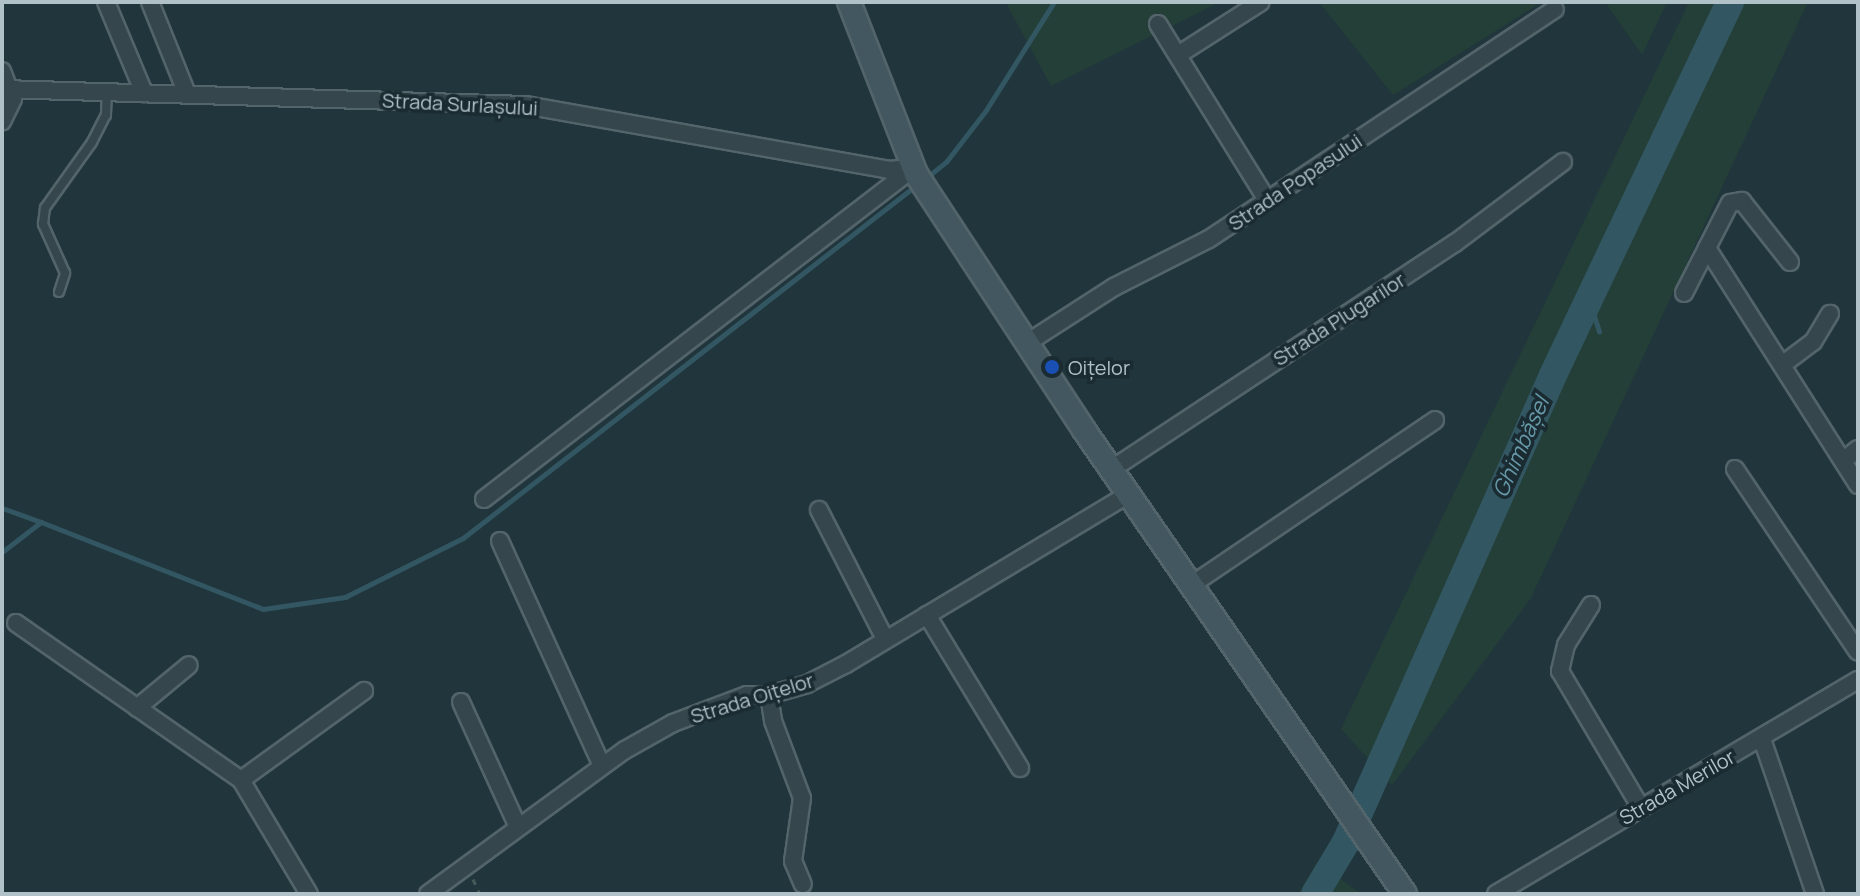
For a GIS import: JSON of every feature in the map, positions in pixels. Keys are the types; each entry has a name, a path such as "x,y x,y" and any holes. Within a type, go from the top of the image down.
{"street":[{"path":"106,2 144,93"},
{"path":"150,2 187,94"},
{"path":"849,2 915,171 1190,586 1405,894"},
{"path":"1178,55 1261,2"},
{"name":"Strada Popasului","path":"1027,343 1114,287 1180,256 1555,9"},
{"path":"1158,24 1267,200"},
{"path":"2,71 13,107 2,122"},
{"name":"Strada Surlașului","path":"6,89 525,105 889,170 915,171"},
{"name":"Strada Plugarilor","path":"1112,469 1455,243 1563,162"},
{"path":"484,499 915,171"},
{"path":"1684,293 1735,199 1790,262"},
{"path":"1707,248 1858,485"},
{"path":"1782,365 1813,342 1830,314"},
{"path":"1190,586 1435,420"},
{"path":"1843,461 1858,449"},
{"path":"1735,469 1858,652"},
{"name":"Strada Oițelor","path":"428,894 602,766 673,723 747,695 769,695 807,684 1129,494"},
{"path":"819,510 885,639"},
{"path":"500,541 602,766"},
{"path":"1591,605 1566,645 1560,671 1641,808"},
{"path":"927,615 1020,768"},
{"path":"16,623 241,780 309,894"},
{"path":"137,708 189,665"},
{"name":"Strada Merilor","path":"1496,894 1858,680"},
{"path":"241,780 364,691"},
{"path":"769,695 773,721 802,798 793,861 803,884"},
{"path":"461,702 518,827"},
{"path":"1762,739 1815,894"}],"lane":[{"path":"59,292 65,273 43,224 45,208 92,142 106,115 107,91"}],"green space":[{"path":"1013,2 1220,2 1051,86 1007,5"},
{"path":"1319,2 1542,2 1393,95"},
{"path":"1605,2 1667,2 1642,55"},
{"path":"1689,2 1808,2 1531,598 1392,785 1341,729"},
{"path":"1317,862 1361,894 1298,894"}],"waterway":[{"path":"926,178 946,162 986,110 1054,2"},
{"name":"Ghimbășel","path":"1315,894 1346,842 1553,375 1730,2"},
{"path":"2,552 41,522 263,609 345,597 463,538 915,186"},
{"path":"1589,299 1599,332"},
{"path":"2,508 41,522"}],"place":[{"name":"Oițelor","path":"1052,367"}]}
